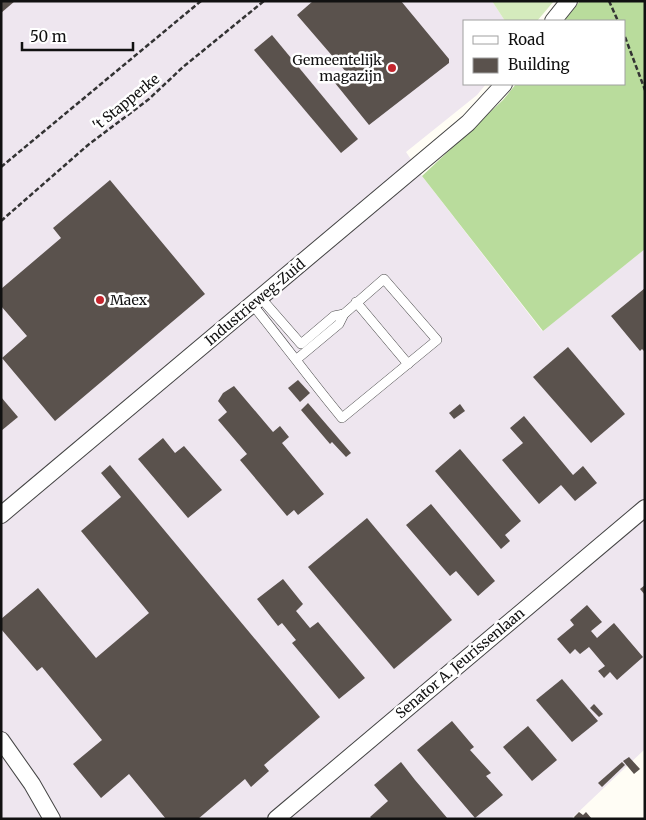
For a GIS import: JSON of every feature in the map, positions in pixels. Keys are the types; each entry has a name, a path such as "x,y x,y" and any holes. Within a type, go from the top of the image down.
{"street":[{"path":"554,20 569,1"},
{"name":"Industrieweg-Zuid","path":"1,515 468,123 503,85"},
{"name":"Senator A. Jeurissenlaan","path":"276,819 645,508"},
{"path":"1,740 32,784 52,819"}],"lane":[{"path":"256,301 297,359 307,377 342,418 437,340 384,278 344,314 339,324 297,359"},
{"path":"256,301 301,344 334,316 344,314"},
{"path":"356,302 408,364"}],"path":[{"path":"1,167 200,1"},
{"name":"'t Stapperke","path":"1,221 88,145 149,99 183,67 264,1"},
{"path":"609,1 618,20"},
{"path":"626,40 645,90"}],"shaded area":[{"path":"1,1 492,1 504,20 463,20 463,85 485,85 477,95 406,152 422,176 542,331 645,249 645,749 571,819 1,819"}],"green space":[{"path":"492,1 554,1 538,20 504,20"},
{"path":"580,1 645,1 645,249 543,331 422,176 503,100 515,85 626,85 626,20 565,20"}],"building":[{"path":"1,1 15,1 1,13"},
{"name":"Gemeentelijk magazijn","path":"313,1 401,1 449,59 449,63 369,125 335,83 347,73 297,15"},
{"path":"272,35 358,139 341,153 254,50"},
{"name":"Maex","path":"110,180 205,294 55,421 2,358 27,336 1,306 1,289 61,238 53,228"},
{"path":"645,288 645,352 642,349 640,351 611,316"},
{"path":"568,347 625,414 591,443 533,377"},
{"path":"298,380 310,393 300,402 288,388"},
{"path":"234,386 273,432 280,426 289,437 282,443 324,494 298,515 294,510 287,516 240,460 247,454 218,420 227,412 218,401 223,393"},
{"path":"1,397 18,417 1,431"},
{"path":"308,403 351,453 346,457 332,442 330,444 301,410"},
{"path":"460,404 465,411 454,419 449,413"},
{"path":"524,416 573,475 583,466 597,483 575,501 561,485 539,504 502,460 523,443 510,428"},
{"path":"163,438 175,453 184,446 222,490 188,518 138,459"},
{"path":"460,449 521,521 505,535 510,541 501,549 435,471"},
{"path":"110,465 320,717 264,765 269,771 251,787 245,779 198,819 166,819 129,774 101,798 73,764 102,740 42,667 37,671 1,629 1,619 38,588 96,658 149,613 81,531 121,497 101,473"},
{"path":"431,504 495,581 478,596 456,571 450,576 406,525"},
{"path":"367,518 452,620 394,669 308,567"},
{"path":"283,579 303,604 296,611 310,628 318,622 365,678 339,699 292,643 296,640 282,623 278,626 257,599"},
{"path":"645,585 645,595 640,589"},
{"path":"587,605 602,622 591,631 597,638 614,623 643,657 617,680 610,672 604,678 598,671 605,666 589,647 580,654 575,649 570,654 557,639 574,625 570,620"},
{"path":"562,679 598,721 572,742 536,700"},
{"path":"594,704 603,714 599,717 590,708"},
{"path":"452,721 474,747 470,750 491,773 486,776 503,795 475,818 417,750"},
{"path":"528,726 557,760 532,781 503,747"},
{"path":"629,757 640,769 634,774 623,761"},
{"path":"401,762 448,819 372,819 370,817 388,801 374,785"},
{"path":"622,762 625,765 602,787 598,783"},
{"path":"579,812 583,815 586,812 592,819 575,819 574,817"}],"place":[{"name":"Gemeentelijk magazijn","path":"392,68"},
{"name":"Maex","path":"100,300"}]}
